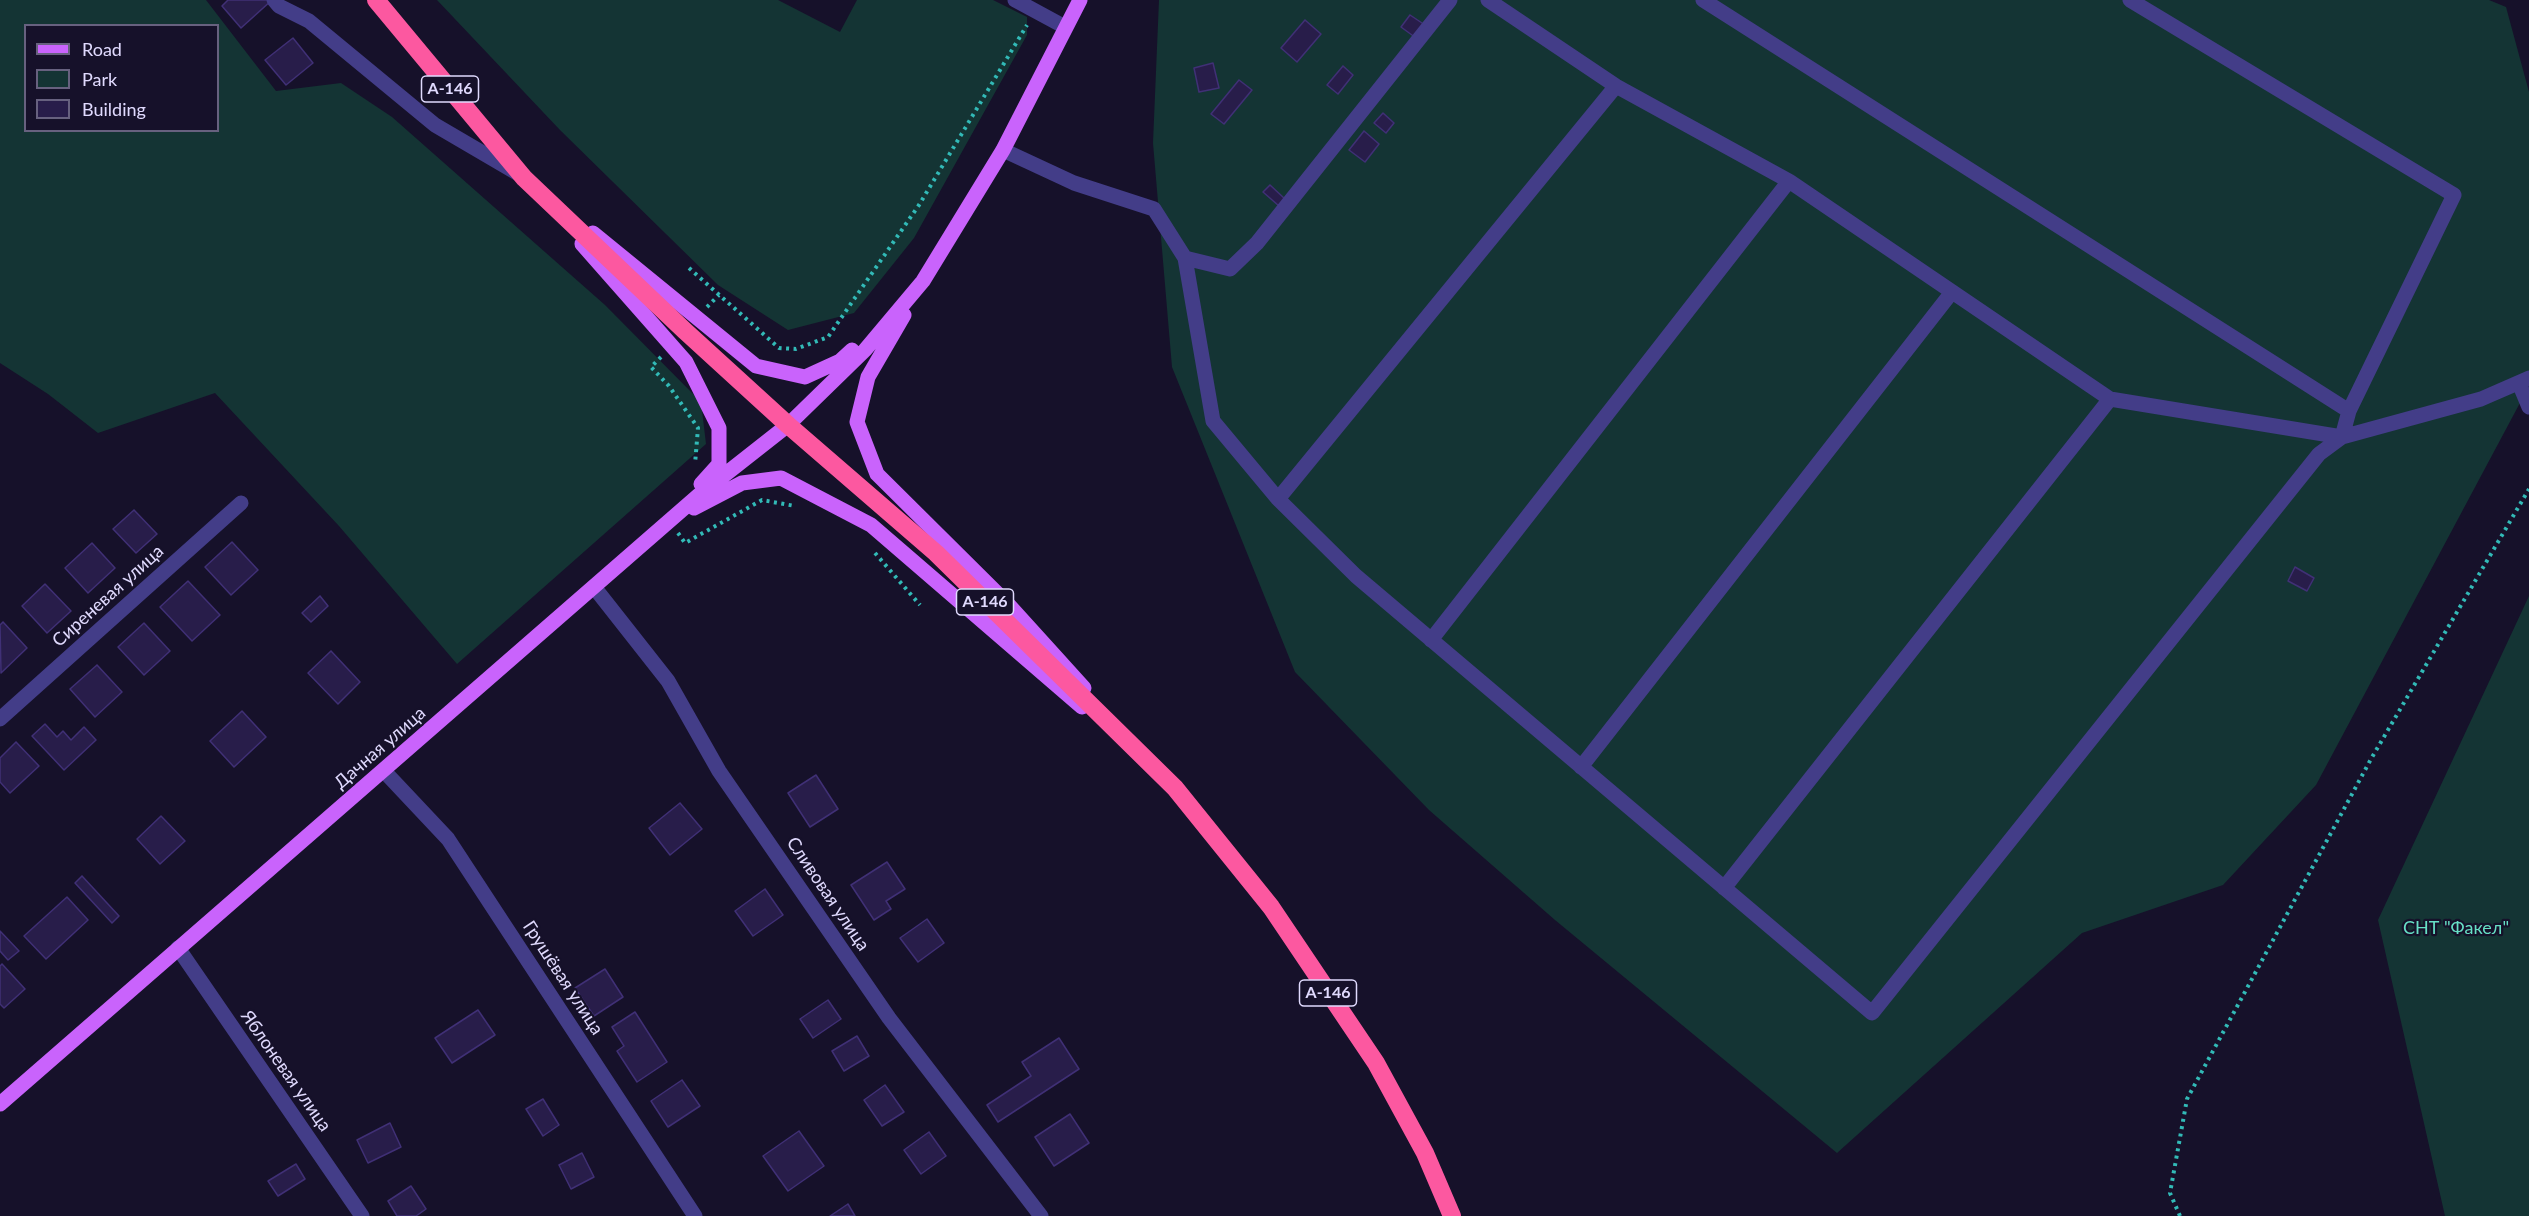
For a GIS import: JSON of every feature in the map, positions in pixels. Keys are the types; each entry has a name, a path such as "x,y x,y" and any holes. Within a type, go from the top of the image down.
{"highway":[{"name":"А-146","path":"376,0 525,178 685,331 788,425 936,554 1175,788 1271,907 1376,1064 1425,1153 1452,1216"}],"main road":[{"path":"1080,0 1003,150 868,377 857,422 877,474 1007,603 1175,788"},
{"path":"525,178 756,366 805,377 840,361 923,281"},
{"path":"525,178 686,362 719,428 719,464 670,520"},
{"name":"Дачная улица","path":"0,1104 670,520 788,425 865,350 923,281"},
{"path":"670,520 742,483 782,478 871,525 1175,788"}],"street":[{"path":"274,0 279,6 309,21 435,124 525,178"},
{"path":"1015,0 1065,27"},
{"path":"1185,258 1230,269 1257,243 1450,0"},
{"path":"1488,0 1616,86 1789,181 2110,399 2342,437"},
{"path":"1703,0 2349,411"},
{"path":"2130,0 2454,195 2349,411 2342,437"},
{"path":"1278,499 1616,86"},
{"path":"1003,150 1074,183 1154,209 1185,258 1213,421 1278,499 1356,576 1872,1013 2319,454 2342,437 2481,399 2524,380 2529,407"},
{"path":"1431,640 1789,181"},
{"path":"1581,767 1952,292"},
{"path":"1724,888 2110,399"},
{"name":"Сиреневая улица","path":"0,719 241,502"},
{"name":"Сливовая улица","path":"594,586 668,681 719,771 889,1018 1041,1216"},
{"name":"Грушёвая улица","path":"384,771 448,839 695,1216"},
{"name":"Яблоневая улица","path":"178,948 362,1216"}],"path":[{"path":"689,268 779,348 796,349 828,337 919,205 1021,33 1037,12"},
{"path":"2180,1216 2170,1193 2187,1100 2371,759 2529,489"}],"green space":[{"path":"0,0 206,0 276,91 341,83 392,117 605,305 701,402 706,444 457,664 339,526 215,393 98,433 48,394 0,363"},
{"path":"437,0 778,0 840,32 857,0 993,0 1027,17 1027,35 914,238 854,313 788,330 718,285 560,130"},
{"path":"1159,0 2489,0 2506,7 2529,92 2529,386 2316,785 2223,885 2082,933 1837,1153 1555,920 1429,810 1295,672 1172,367 1153,143"},
{"name":"СНТ \"Факел\"","path":"2529,596 2529,1216 2445,1216 2378,920"}],"building":[{"path":"228,0 272,0 241,28 222,6"},
{"path":"1410,15 1425,25 1416,38 1401,27"},
{"path":"1305,20 1321,34 1297,62 1281,48"},
{"path":"293,38 313,63 286,85 265,60"},
{"path":"1213,63 1219,88 1199,92 1194,68"},
{"path":"1343,66 1353,75 1338,94 1327,85"},
{"path":"1239,80 1252,90 1224,124 1211,114"},
{"path":"1383,113 1394,123 1386,133 1374,123"},
{"path":"1364,131 1379,144 1365,162 1349,150"},
{"path":"1270,185 1285,199 1279,206 1263,192"},
{"path":"134,510 157,534 136,553 113,529"},
{"path":"232,542 258,570 231,595 205,567"},
{"path":"92,543 115,568 88,593 65,568"},
{"path":"2295,567 2314,578 2307,591 2288,581"},
{"path":"188,581 220,615 192,641 160,607"},
{"path":"45,584 71,611 47,633 22,606"},
{"path":"320,596 328,606 311,622 302,613"},
{"path":"3,622 27,648 1,673 0,625"},
{"path":"144,623 170,651 144,675 118,647"},
{"path":"331,651 360,682 338,704 308,673"},
{"path":"97,665 122,692 95,717 70,689"},
{"path":"242,711 266,737 234,767 210,741"},
{"path":"45,724 57,737 63,731 71,740 84,727 96,740 64,770 32,736"},
{"path":"16,742 39,766 10,793 0,782 0,758"},
{"path":"816,775 838,809 810,827 788,793"},
{"path":"680,803 702,829 670,855 649,828"},
{"path":"161,816 185,841 160,864 137,839"},
{"path":"887,862 905,889 886,901 891,909 874,920 851,885"},
{"path":"82,876 119,916 112,923 75,883"},
{"path":"765,889 783,915 753,936 735,911"},
{"path":"67,897 88,920 46,959 24,936"},
{"path":"927,919 944,943 918,962 900,938"},
{"path":"0,931 19,951 8,960 0,951"},
{"path":"2,964 25,989 4,1008 0,1004 0,966"},
{"path":"605,969 623,997 594,1016 575,988"},
{"path":"828,1000 841,1019 813,1038 800,1019"},
{"path":"478,1010 495,1035 452,1063 435,1038"},
{"path":"635,1012 667,1062 637,1082 617,1051 624,1046 612,1027"},
{"path":"857,1036 869,1056 844,1071 832,1051"},
{"path":"1059,1038 1079,1069 998,1122 987,1105 1031,1076 1022,1062"},
{"path":"682,1080 700,1106 668,1127 651,1101"},
{"path":"885,1085 904,1112 882,1126 864,1100"},
{"path":"543,1099 559,1125 543,1136 526,1109"},
{"path":"1070,1114 1089,1143 1054,1166 1035,1137"},
{"path":"390,1123 401,1147 368,1163 357,1140"},
{"path":"799,1131 824,1166 788,1191 763,1156"},
{"path":"929,1132 946,1156 921,1174 904,1150"},
{"path":"582,1153 594,1177 571,1189 559,1165"},
{"path":"296,1164 305,1179 278,1196 268,1181"},
{"path":"411,1186 426,1209 416,1216 397,1216 388,1201"},
{"path":"848,1204 855,1216 830,1216"}]}
